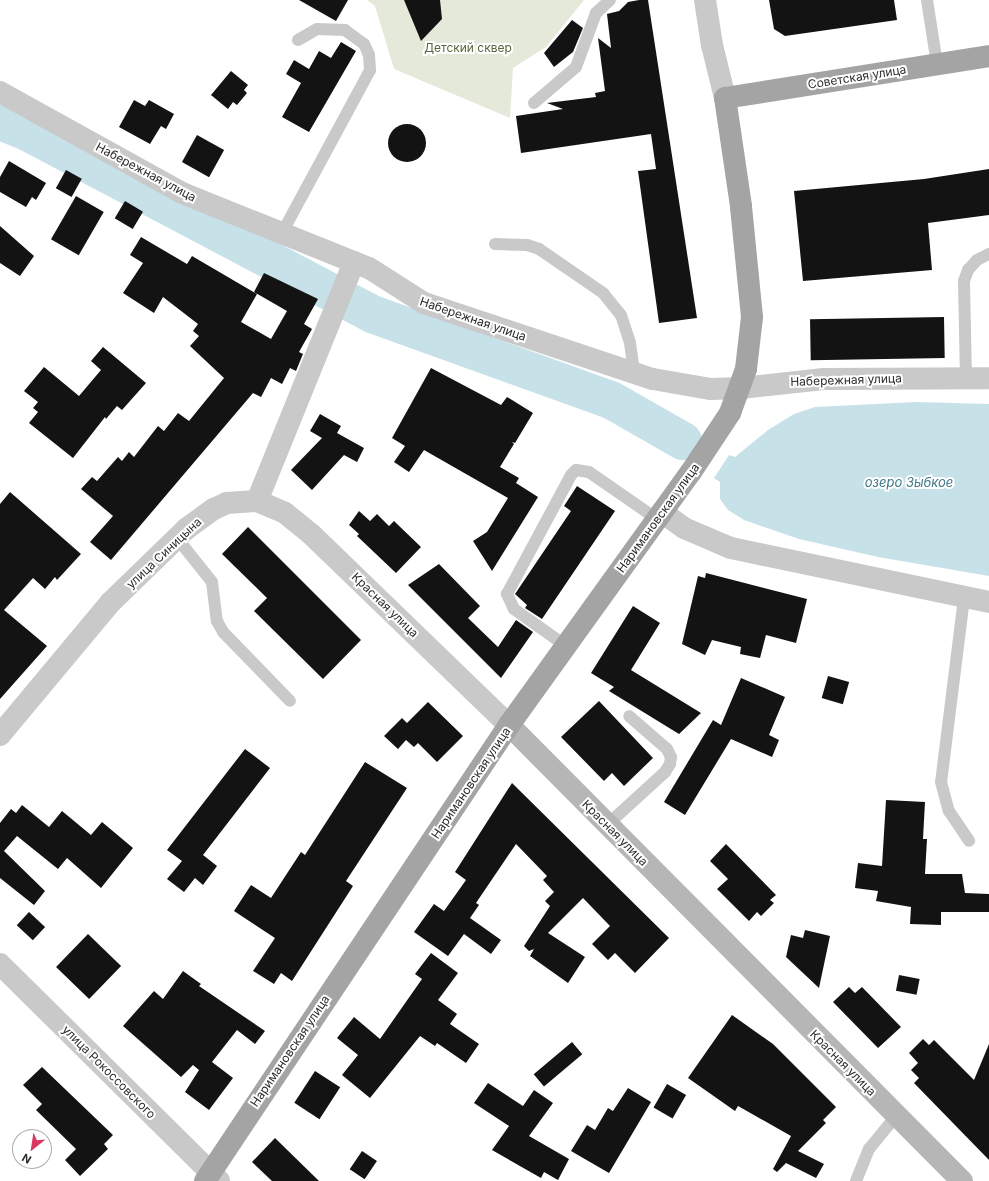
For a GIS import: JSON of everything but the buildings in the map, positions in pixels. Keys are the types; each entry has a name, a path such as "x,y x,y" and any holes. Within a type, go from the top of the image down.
{"main road":[{"name":"Советская улица","path":"725,98 989,56"},
{"name":"Наримановская улица","path":"211,1178 509,725 660,516 719,431 741,388 750,344 750,284 725,98"},
{"name":"Красная улица","path":"509,725 962,1181"}],"street":[{"path":"705,0 712,44 725,98"},
{"name":"Набережная улица","path":"0,92 182,193 375,271 424,303 634,373 683,386 711,389 741,388 817,379 989,378"},
{"path":"257,501 334,309 345,288 354,262"},
{"name":"улица Синицына","path":"0,735 111,602 177,538 214,509 227,503 257,501"},
{"name":"Красная улица","path":"257,501 285,513 311,534 509,725"},
{"path":"660,516 731,548 964,598 989,602"},
{"name":"улица Рокоссовского","path":"0,964 211,1178"}],"lane":[{"path":"534,103 576,67 596,13 610,0"},
{"path":"927,0 937,64"},
{"path":"282,234 370,70 370,56 364,44 345,30 317,29 298,40"},
{"path":"494,244 527,245 539,249 603,293 621,315 630,343 634,373"},
{"path":"966,378 964,282 968,270 977,260 989,254"},
{"path":"566,646 514,609 507,594 571,475 576,470 589,472 660,516"},
{"path":"177,538 212,582 217,621 223,632 290,700"},
{"path":"964,598 941,782 949,811 969,841"},
{"path":"607,825 665,772 670,764 671,757 667,749 629,716"},
{"path":"856,1181 869,1149 896,1116"}],"green space":[{"name":"Детский сквер","path":"367,0 584,0 546,47 513,68 510,118 394,69 375,6"}],"water":[{"name":"озеро Зыбкое","path":"916,402 989,404 989,576 878,557 799,539 744,520 728,510 720,499 720,482 714,478 729,455 735,457 768,430 794,414 815,407"}],"waterway":[{"path":"0,121 29,133 372,314 611,400 683,441"}]}
